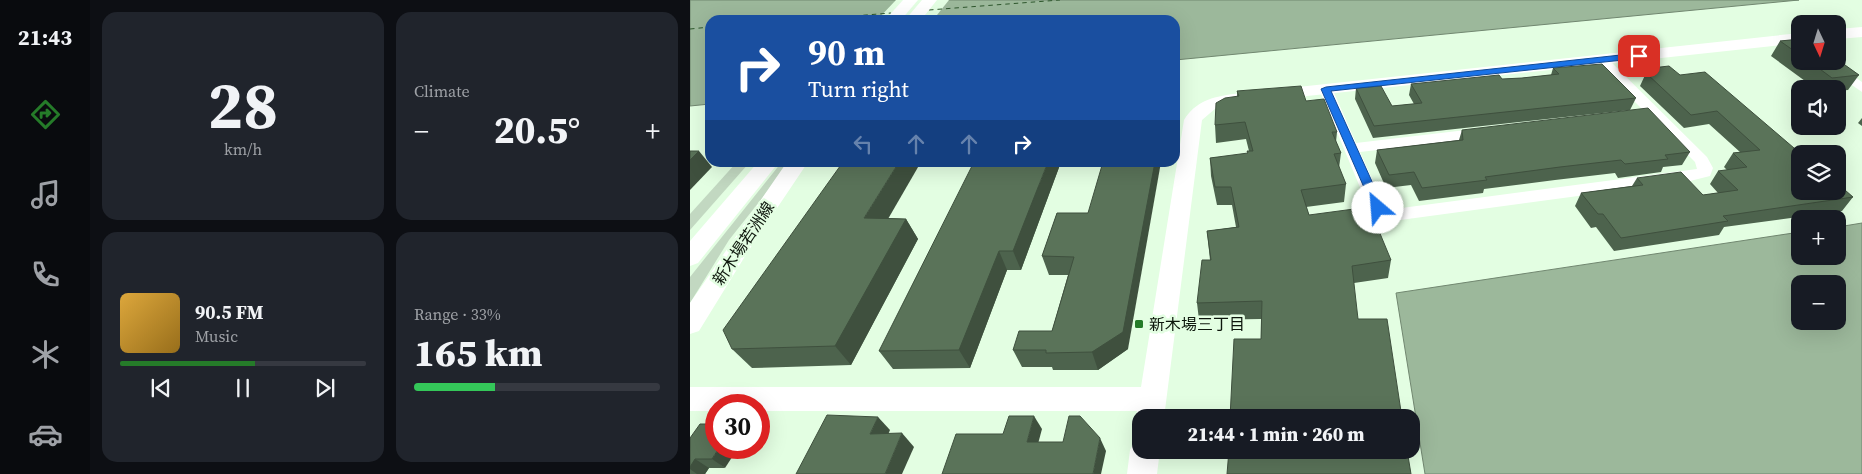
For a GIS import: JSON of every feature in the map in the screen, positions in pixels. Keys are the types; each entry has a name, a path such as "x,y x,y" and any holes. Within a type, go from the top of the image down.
{"street":[{"path":"897,15 910,0"},
{"path":"917,15 930,0"},
{"path":"1846,33 1862,32"},
{"path":"690,399 1152,408 1195,116 1205,107 1219,101 1326,89 1791,42"},
{"path":"1326,89 1375,204 1387,214 1394,215 1680,177 1704,172 1706,168 1702,160 1601,60"},
{"path":"1836,70 1862,88"},
{"path":"1635,115 1655,113"},
{"path":"1351,148 1498,131"},
{"name":"新木場若洲線","path":"690,257 765,167"},
{"name":"新木場若洲線","path":"690,324 739,247 795,167"},
{"path":"1142,474 1144,459"}],"shaded area":[{"path":"690,0 1799,0 1180,60 1180,15 705,15 705,104 690,106"},
{"path":"732,167 745,167 690,230 690,214"},
{"path":"778,167 787,167 729,240 690,303 690,277"},
{"path":"1862,223 1862,474 1425,474 1420,443 1420,409 1415,409 1396,293 1791,233 1791,265 1846,265 1846,226"}],"pier":[{"path":"896,0 949,0 937,15 882,15"}],"building":[{"path":"1791,40 1791,49 1780,41"},
{"path":"1602,64 1636,98 1374,126 1356,88 1381,86 1392,106 1422,103 1411,84 1499,75 1502,79 1522,78 1559,74 1553,68"},
{"path":"1669,66 1680,75 1705,72 1791,145 1791,200 1832,200 1723,216 1728,221 1621,238 1603,214 1598,214 1581,193 1643,185 1637,178 1681,172 1703,195 1738,190 1718,171 1747,167 1733,153 1760,150 1717,111 1691,115 1646,73 1656,72 1652,68"},
{"path":"1846,66 1859,75 1832,78 1821,70 1846,70"},
{"path":"1301,86 1306,101 1324,99 1337,132 1332,132 1341,153 1334,154 1346,184 1301,190 1309,215 1369,207 1391,260 1352,266 1358,319 1387,319 1401,409 1230,409 1234,339 1261,339 1262,301 1197,303 1202,260 1211,260 1207,231 1239,227 1231,187 1215,187 1210,158 1253,151 1245,122 1215,125 1216,103 1225,98 1239,96 1237,91"},
{"path":"1648,108 1690,152 1665,155 1668,159 1625,164 1621,160 1560,167 1485,177 1487,180 1422,188 1414,172 1389,175 1377,150 1463,140 1462,130"},
{"path":"690,151 699,151 690,160"},
{"path":"839,167 896,167 864,218 906,219 835,346 732,349 723,330"},
{"path":"971,167 1046,167 1013,251 999,251 959,350 879,351"},
{"path":"1102,167 1154,167 1123,332 1092,352 1046,353 1046,350 1013,350 1019,331 1052,331 1074,257 1042,256 1057,213 1088,213"},
{"path":"1846,191 1853,197 1846,198"},
{"path":"827,415 878,417 870,434 902,433 885,474 796,474"},
{"path":"1009,416 1034,416 1027,442 1063,442 1069,416 1080,416 1100,438 1093,474 942,474 956,434 1003,434"},
{"path":"700,424 705,424 705,459 695,459 690,467 690,438"},
{"path":"1228,459 1408,459 1411,474 1227,474"}],"ferry route":[{"path":"929,10 1060,0"},
{"path":"866,15 891,13"},
{"path":"690,29 705,28"}],"place":[{"name":"新木場三丁目","path":"1139,324"}],"route":[{"path":"1378,208 1326,89 1639,56"}]}
